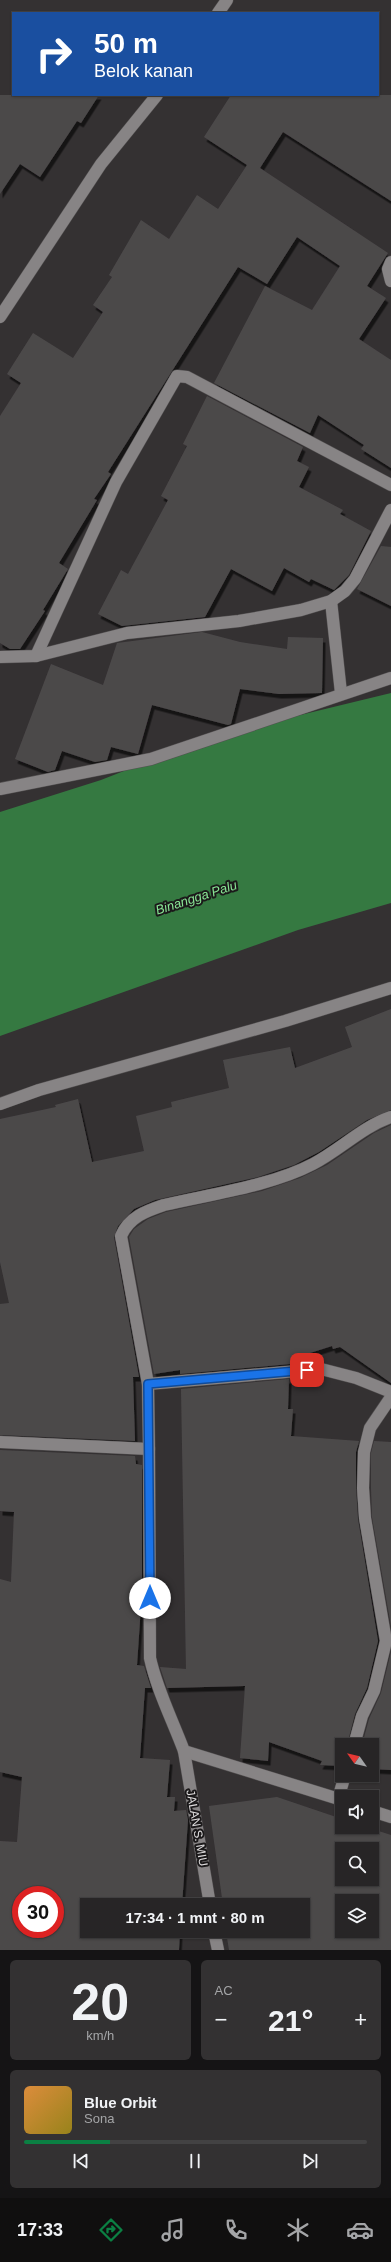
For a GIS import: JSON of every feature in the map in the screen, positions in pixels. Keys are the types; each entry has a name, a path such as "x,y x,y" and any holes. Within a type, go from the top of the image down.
{"street":[{"path":"219,12 227,0"},
{"path":"0,317 101,164 155,96"},
{"path":"391,262 388,269 391,281"},
{"path":"36,656 116,482 177,376 187,376 391,485"},
{"path":"0,657 36,656 127,633 239,621 301,610 331,601 345,591 355,579 391,510"},
{"path":"331,601 341,694"},
{"path":"0,789 151,759 391,678"},
{"path":"0,1104 39,1090 285,1021 391,988"},
{"name":"JALAN S. MIU","path":"209,1898 184,1750 167,1706 156,1684 150,1658 148,1384 121,1236 125,1227 146,1212 164,1205 282,1178 314,1164 374,1123 391,1117"},
{"path":"148,1384 321,1370 356,1378 391,1392"},
{"path":"356,1738 362,1716 374,1691 386,1641 365,1518 363,1488 364,1452 370,1428 391,1397"},
{"path":"0,1442 149,1449"},
{"path":"184,1750 335,1798"},
{"path":"379,1813 391,1817"},
{"path":"215,1938 218,1950"}],"water":[{"name":"Binangga Palu","path":"391,693 391,903 298,930 0,1036 0,812 101,780 190,745 243,729"}],"building":[{"path":"0,95 98,96 81,123 77,121 40,177 20,164 0,194"},
{"path":"391,95 391,201 283,132 260,168 388,253 367,286 386,298 359,339 391,360 391,468 361,449 364,445 318,415 310,433 214,383 265,286 312,310 340,266 297,237 267,284 238,267 108,472 111,474 94,499 97,500 59,563 68,569 43,610 45,611 20,649 10,649 0,643 0,416 21,383 7,374 33,333 73,358 103,312 93,305 112,277 109,275 141,220 169,239 197,195 218,209 247,165 204,137 230,96"},
{"path":"207,396 303,447 297,461 309,467 299,487 343,510 340,514 371,531 349,575 334,590 311,579 309,582 284,568 272,591 231,569 205,617 122,626 98,614 121,570 128,574 168,500 161,496 187,446 183,444"},
{"path":"381,546 391,547 391,606 357,589"},
{"path":"202,632 240,642 287,649 288,637 323,638 322,693 279,694 240,689 231,724 228,725 152,705 138,754 111,747 107,760 95,762 62,751 55,770 48,772 15,759 51,664 103,685 117,643"},
{"path":"391,1009 391,1110 367,1120 319,1152 294,1165 258,1177 155,1200 134,1209 118,1226 114,1237 139,1377 133,1377 135,1441 0,1435 0,1304 9,1303 0,1262 0,1119 56,1107 55,1105 78,1099 92,1162 144,1151 136,1116 172,1107 171,1102 229,1088 223,1060 290,1047 295,1068 352,1047 345,1027"},
{"path":"391,1125 391,1383 340,1347 333,1349 332,1346 291,1359 290,1364 180,1374 180,1370 154,1374 129,1237 134,1229 148,1219 166,1212 262,1191 300,1178 327,1165 374,1133"},
{"path":"289,1379 288,1409 293,1409 291,1436 359,1441 356,1452 358,1519 378,1641 367,1688 355,1714 349,1738 335,1738 335,1766 320,1765 322,1761 269,1742 268,1761 240,1758 245,1686 167,1688 160,1667 186,1669 181,1389"},
{"path":"374,1441 391,1442 391,1626 372,1517 371,1453"},
{"path":"0,1450 135,1456 136,1464 142,1465 142,1591 137,1665 144,1666 151,1688 145,1688 140,1758 170,1760 167,1797 175,1797 174,1811 186,1810 188,1820 182,1898 80,1898 80,1938 180,1938 179,1950 0,1950 0,1841 17,1842 22,1777 0,1772 0,1579 11,1582 14,1512 0,1511"},
{"path":"391,1652 391,1770 379,1769 379,1738 364,1738 369,1719 381,1693"},
{"path":"277,1797 335,1817 335,1834 379,1834 379,1831 391,1835 391,1950 229,1950 227,1938 310,1938 310,1898 222,1898 209,1806"}],"route":[{"path":"150,1598 148,1384 307,1370"}]}
